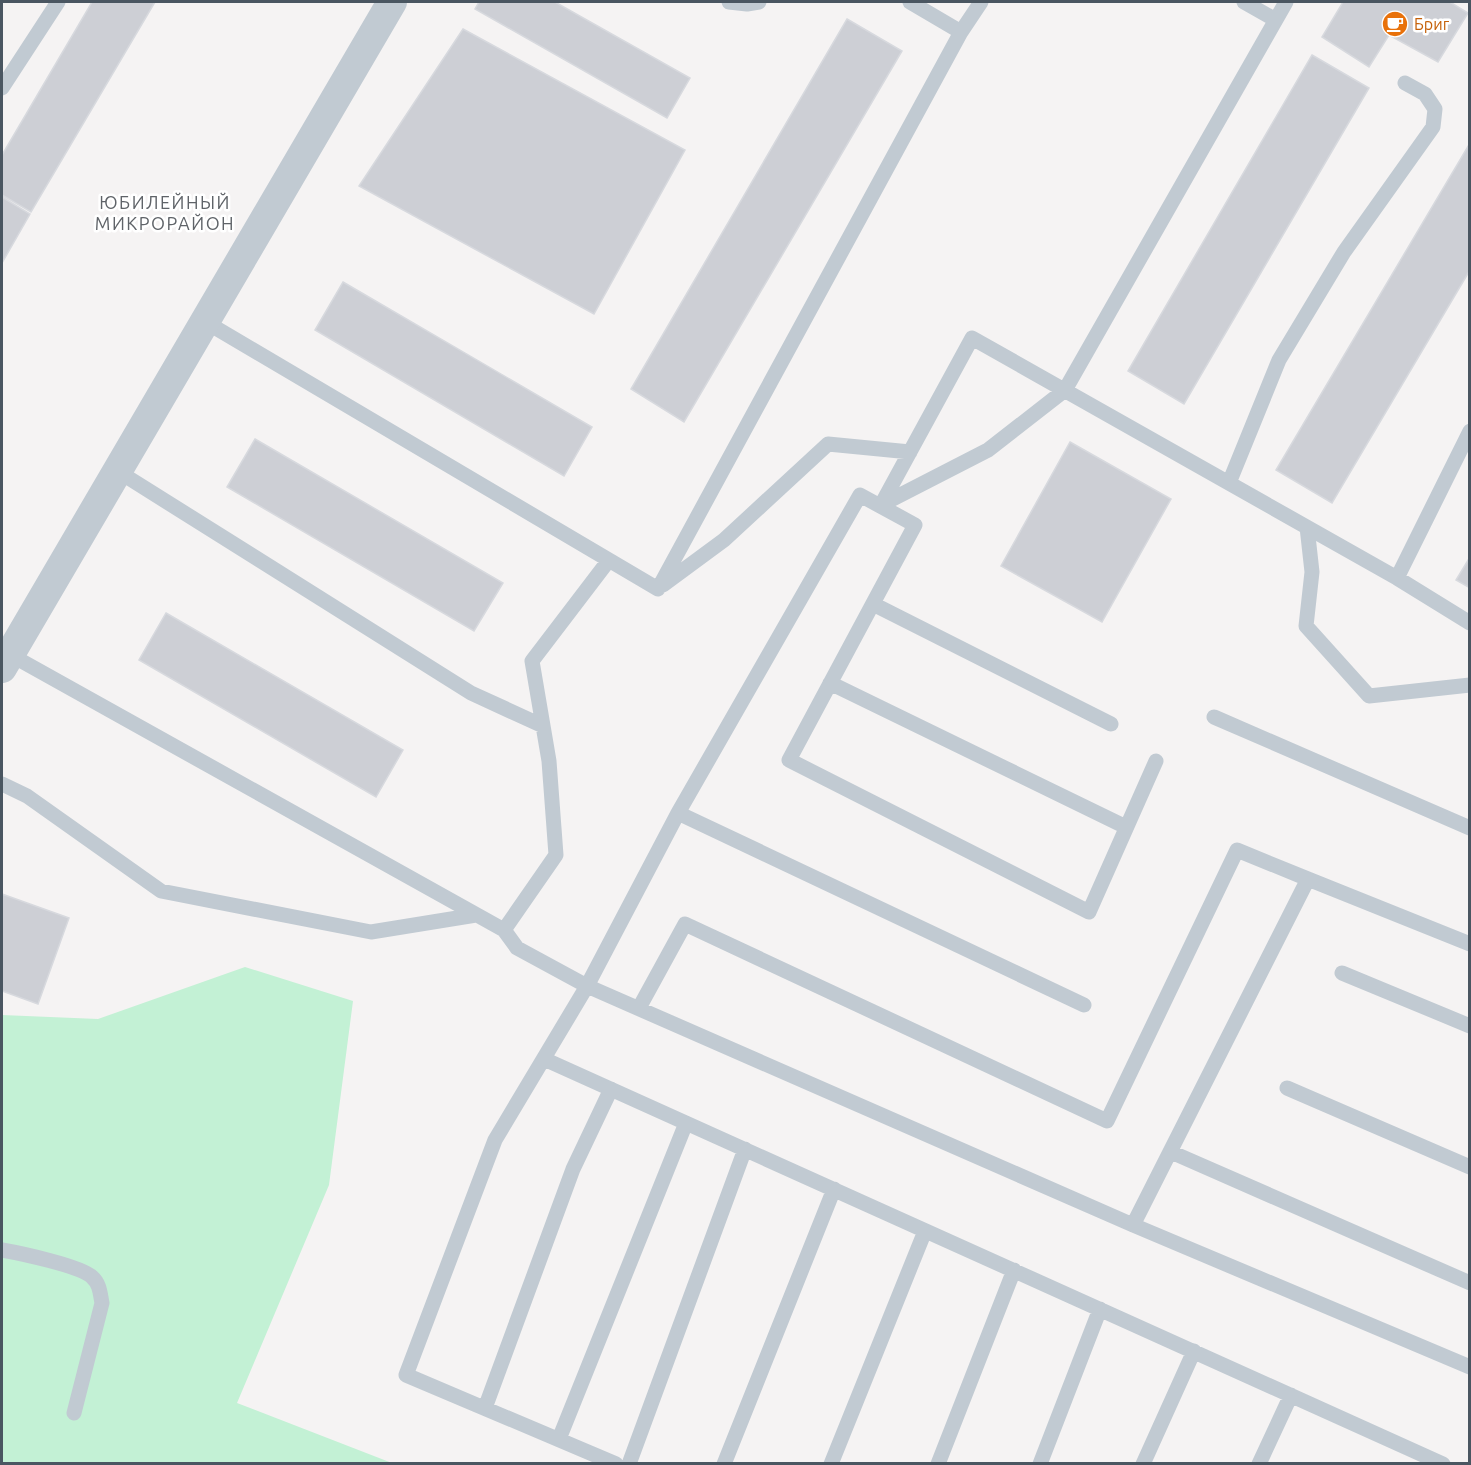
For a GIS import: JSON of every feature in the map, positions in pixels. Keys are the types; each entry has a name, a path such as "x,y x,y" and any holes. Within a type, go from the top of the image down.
{"street":[{"path":"5,661 392,2"}],"lane":[{"path":"2,88 58,2"},
{"path":"729,2 751,2"},
{"path":"910,2 961,32"},
{"path":"658,589 961,32 981,2"},
{"path":"1244,2 1274,19"},
{"path":"881,506 988,450 1065,390 1274,19 1286,2"},
{"path":"1229,483 1279,360 1344,252 1433,127 1435,109 1425,94 1405,83"},
{"path":"204,321 658,589"},
{"path":"881,506 972,338 1397,578 1470,623"},
{"path":"1397,578 1470,431"},
{"path":"658,589 724,540 828,444 910,452"},
{"path":"116,470 471,693 543,726"},
{"path":"616,1464 406,1375 495,1140 587,986 678,813 860,495 915,525 789,760 1089,912 1156,761"},
{"path":"1307,527 1312,572 1306,626 1369,696 1470,685"},
{"path":"504,930 556,855 549,761 532,661 609,560"},
{"path":"873,604 1111,723"},
{"path":"5,661 504,930 518,948 587,986 1133,1225 1470,1367"},
{"path":"830,683 1126,827"},
{"path":"1214,717 1470,828"},
{"path":"2,784 27,796 161,891 371,932 476,915"},
{"path":"678,813 1084,1005"},
{"path":"639,1008 685,924 1107,1120 1237,850 1470,944"},
{"path":"1133,1225 1308,879"},
{"path":"1342,973 1470,1026"},
{"path":"544,1059 1443,1464"},
{"path":"1287,1088 1470,1167"},
{"path":"485,1408 573,1169 610,1089"},
{"path":"559,1439 686,1123"},
{"path":"629,1464 746,1149"},
{"path":"1171,1152 1470,1282"},
{"path":"724,1464 834,1189"},
{"path":"831,1464 925,1230"},
{"path":"2,1250 29,1255 91,1275 99,1286 102,1303 74,1413"},
{"path":"938,1464 1014,1270"},
{"path":"1040,1464 1100,1309"},
{"path":"1143,1464 1194,1351"},
{"path":"1259,1464 1291,1395"}],"green space":[{"path":"245,967 353,1001 329,1185 237,1403 392,1463 2,1464 2,1015 98,1019"}],"building":[{"path":"92,2 155,2 31,212 2,195 2,155"},
{"path":"479,2 555,2 690,78 667,118 475,9"},
{"name":"Бриг","path":"1343,2 1450,2 1468,13 1438,62 1389,35 1369,67 1322,37"},
{"path":"847,19 902,51 684,422 631,389"},
{"path":"463,29 685,150 594,314 359,186"},
{"path":"1312,55 1369,88 1184,404 1128,371"},
{"path":"1470,143 1470,270 1332,503 1276,470"},
{"path":"2,197 30,214 2,263"},
{"path":"343,282 592,427 564,476 315,330"},
{"path":"255,439 503,583 474,631 227,487"},
{"path":"1070,442 1171,499 1102,622 1001,566"},
{"path":"1470,557 1470,588 1456,580"},
{"path":"166,613 403,750 376,797 139,660"},
{"path":"2,894 69,918 38,1004 2,991"}],"place":[{"name":"Бриг","path":"1395,24"}],"district":[{"name":"ЮБИЛЕЙНЫЙ МИКРОРАЙОН","path":"165,213"}]}
